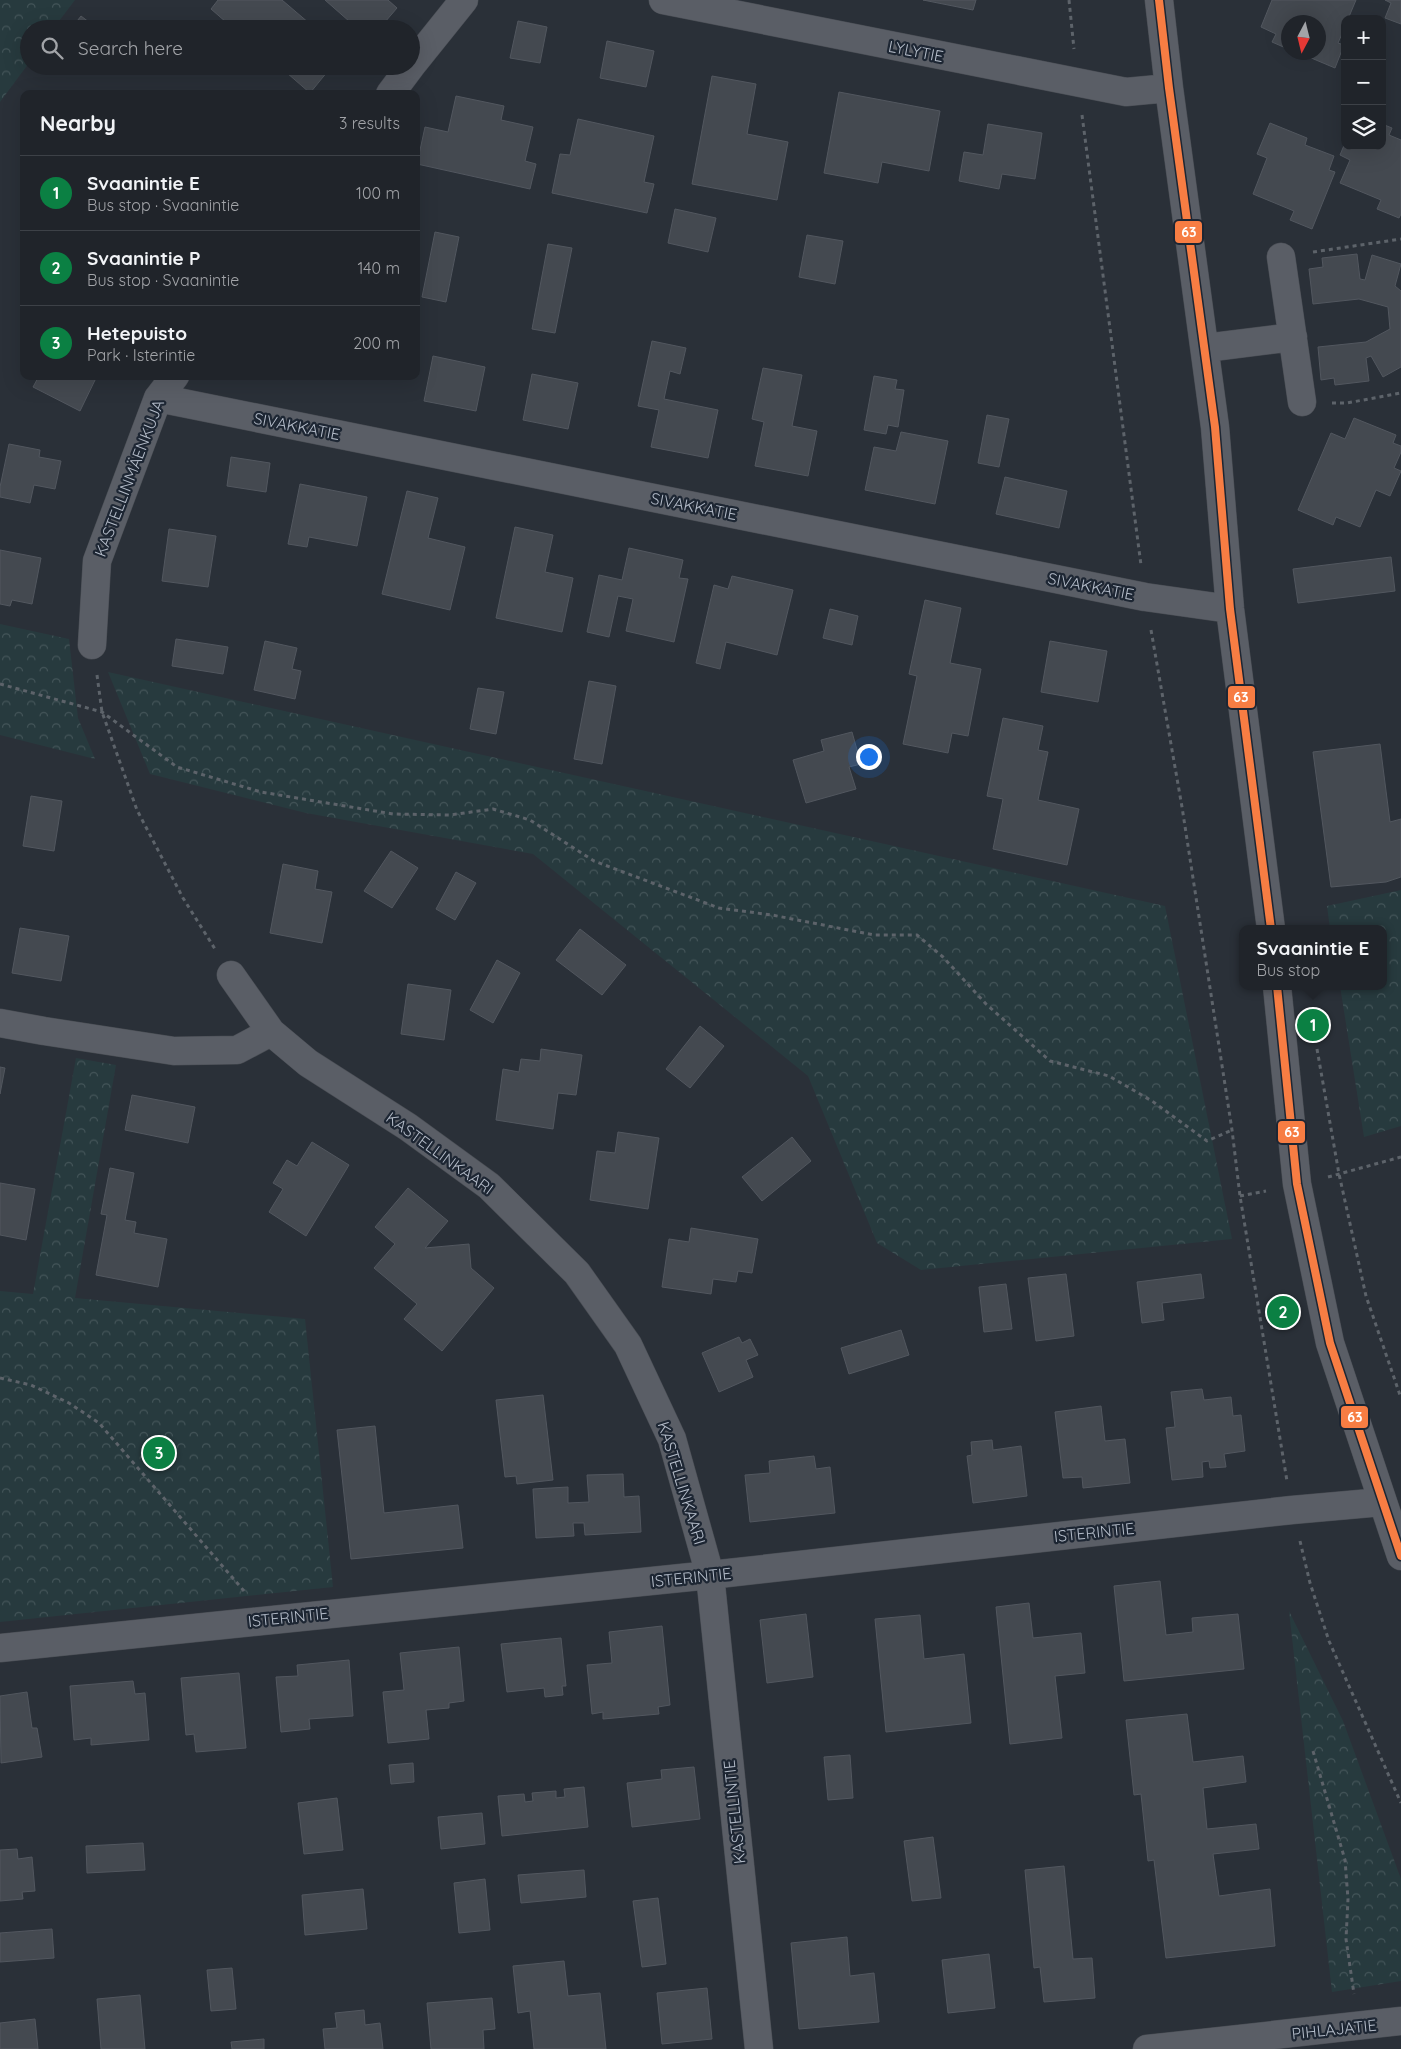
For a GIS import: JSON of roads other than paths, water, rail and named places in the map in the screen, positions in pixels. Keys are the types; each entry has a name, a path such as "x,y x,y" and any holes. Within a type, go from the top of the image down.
{"street":[{"path":"420,55 464,0"},
{"name":"LYLYTIE","path":"664,0 1126,92 1169,88"},
{"path":"1159,0 1169,88 1216,427 1230,609 1270,925"},
{"path":"393,90 404,75"},
{"path":"1281,257 1302,402"},
{"path":"1205,348 1293,337"},
{"name":"KASTELLINMÄENKUJA","path":"92,645 97,561 158,398 172,380"},
{"name":"SIVAKKATIE","path":"158,398 1145,597 1230,609"},
{"name":"KASTELLINKAARI","path":"231,975 271,1032 308,1063 408,1127 489,1186 577,1273 628,1345 672,1440 710,1575"},
{"path":"1276,990 1297,1184 1330,1344 1401,1556"},
{"path":"0,1023 174,1050 237,1050 271,1032"},
{"name":"ISTERINTIE","path":"0,1648 710,1575 1292,1510 1382,1502"},
{"name":"KASTELLINTIE","path":"710,1575 759,2049"},
{"name":"PIHLAJATIE","path":"1147,2049 1401,2021"}],"place":[{"name":"Svaanintie E","path":"1313,1025"},
{"name":"Svaanintie P","path":"1283,1312"},
{"name":"Hetepuisto","path":"159,1453"}]}
